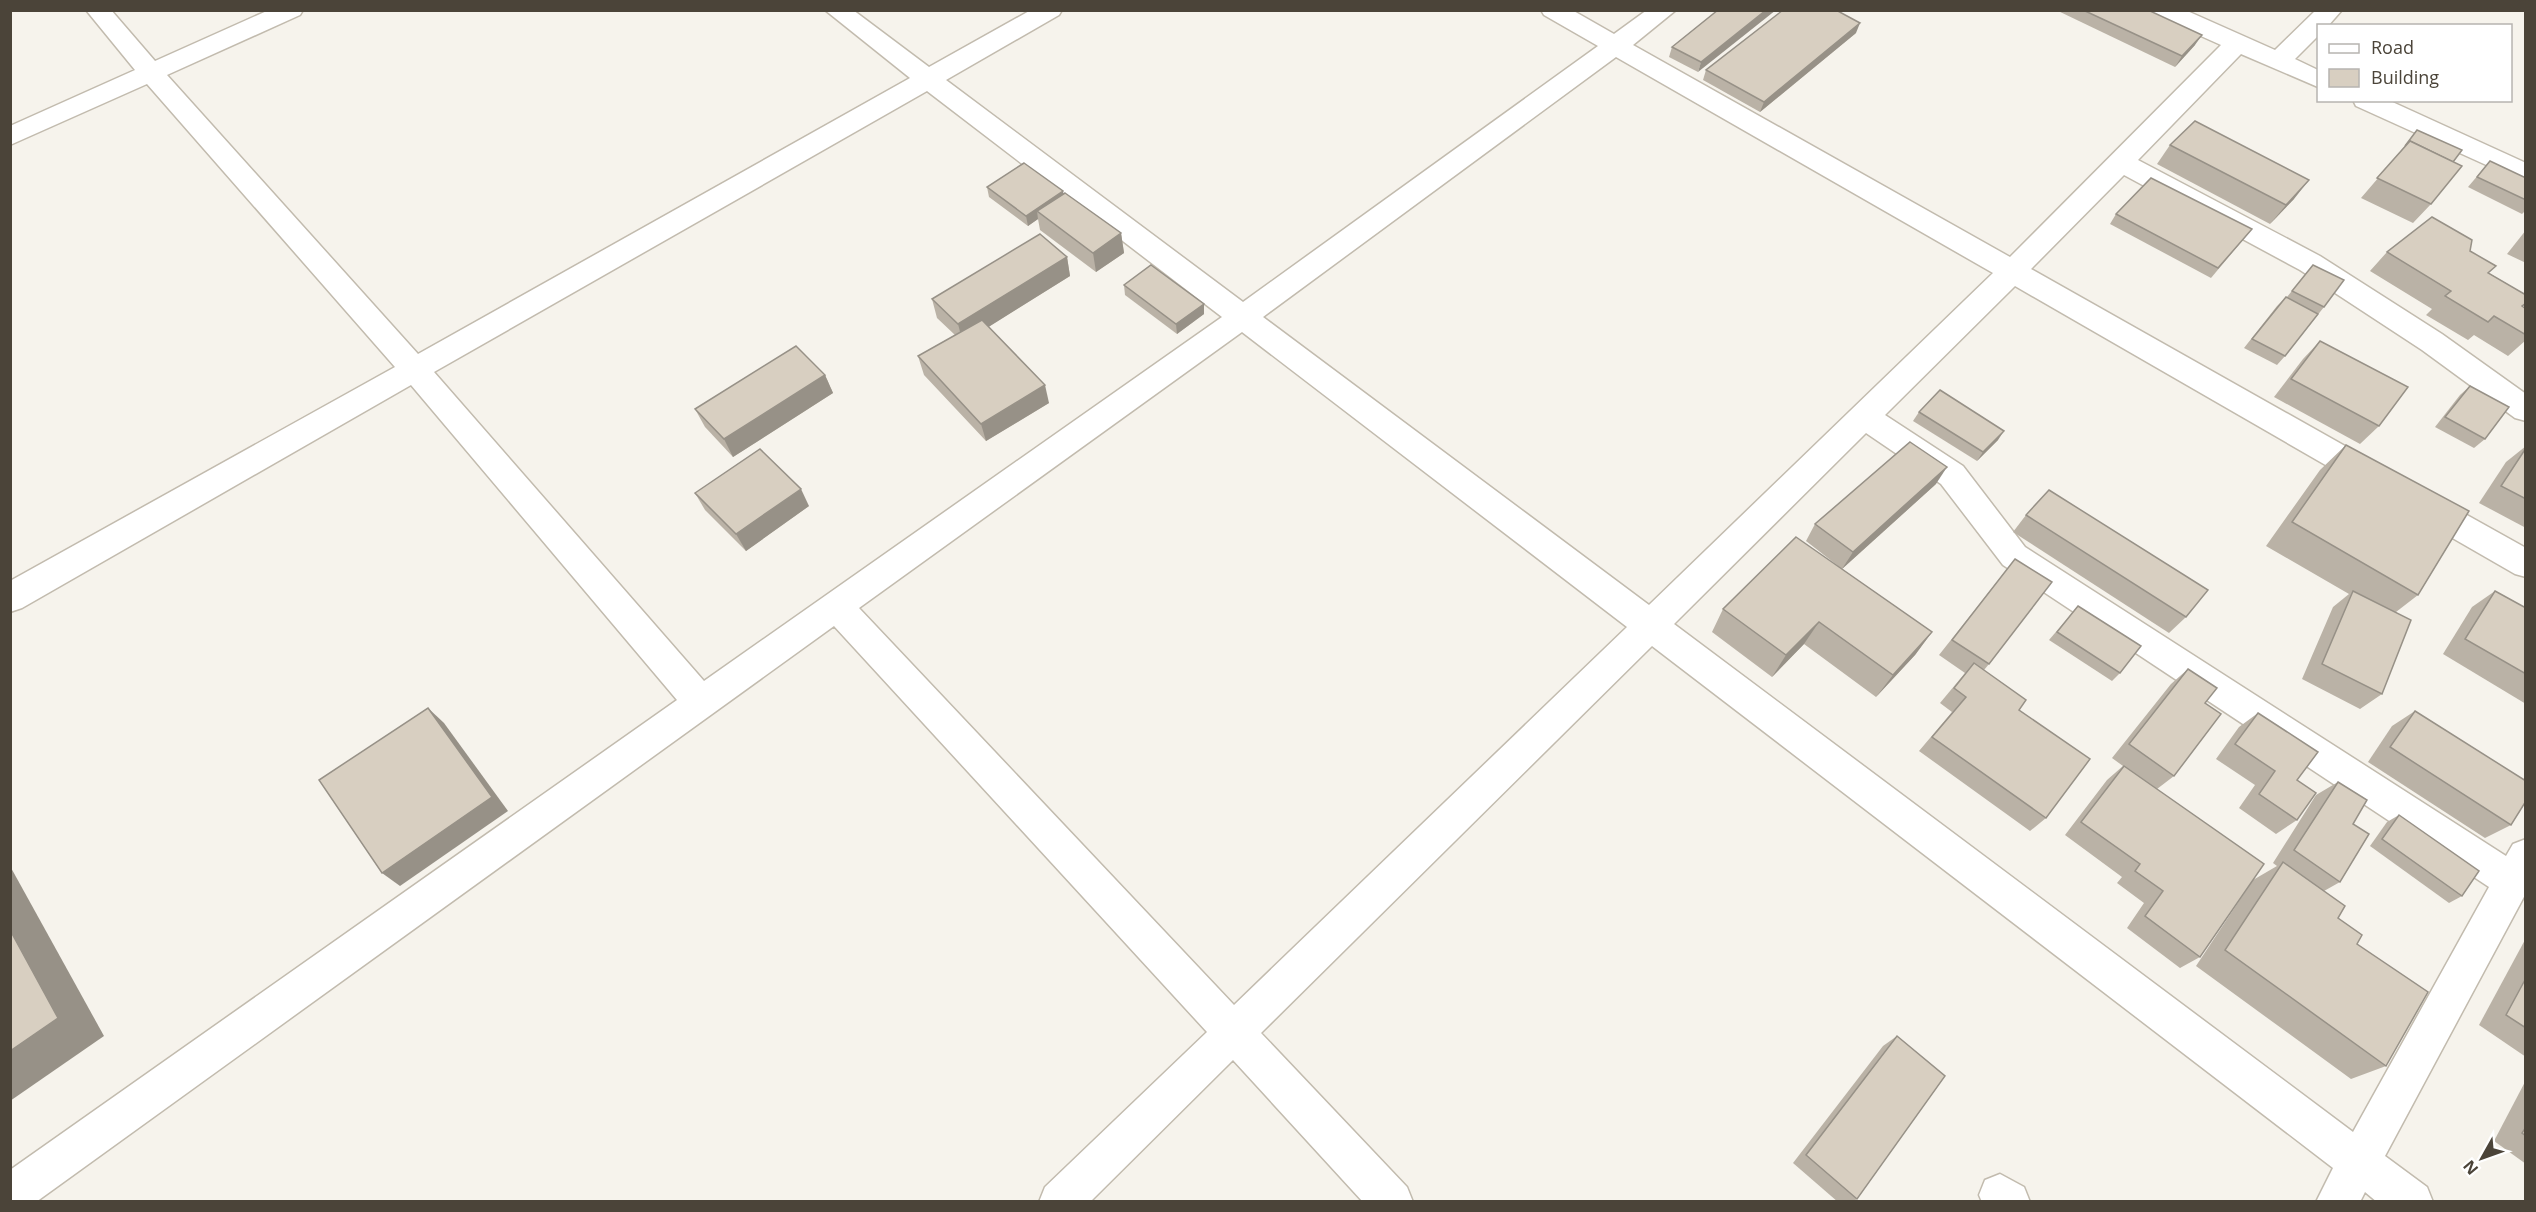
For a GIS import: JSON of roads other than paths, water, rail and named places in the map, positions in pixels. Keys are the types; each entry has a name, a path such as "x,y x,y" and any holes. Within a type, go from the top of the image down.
{"street":[{"path":"98,10 151,73 415,370 700,702"},
{"path":"10,136 291,10"},
{"path":"837,10 2412,1202"},
{"path":"10,598 1050,10"},
{"path":"1553,10 2526,564"},
{"path":"10,1195 1242,317 1664,10"},
{"path":"2163,10 2317,78"},
{"path":"2279,61 2330,10"},
{"path":"1060,1202 1648,625 2012,272 2238,43"},
{"path":"2369,102 2526,174"},
{"path":"2121,162 2310,263 2432,342 2526,410"},
{"path":"1863,416 1952,475 2014,556 2519,869 2337,1202"},
{"path":"836,606 1392,1202"}]}
